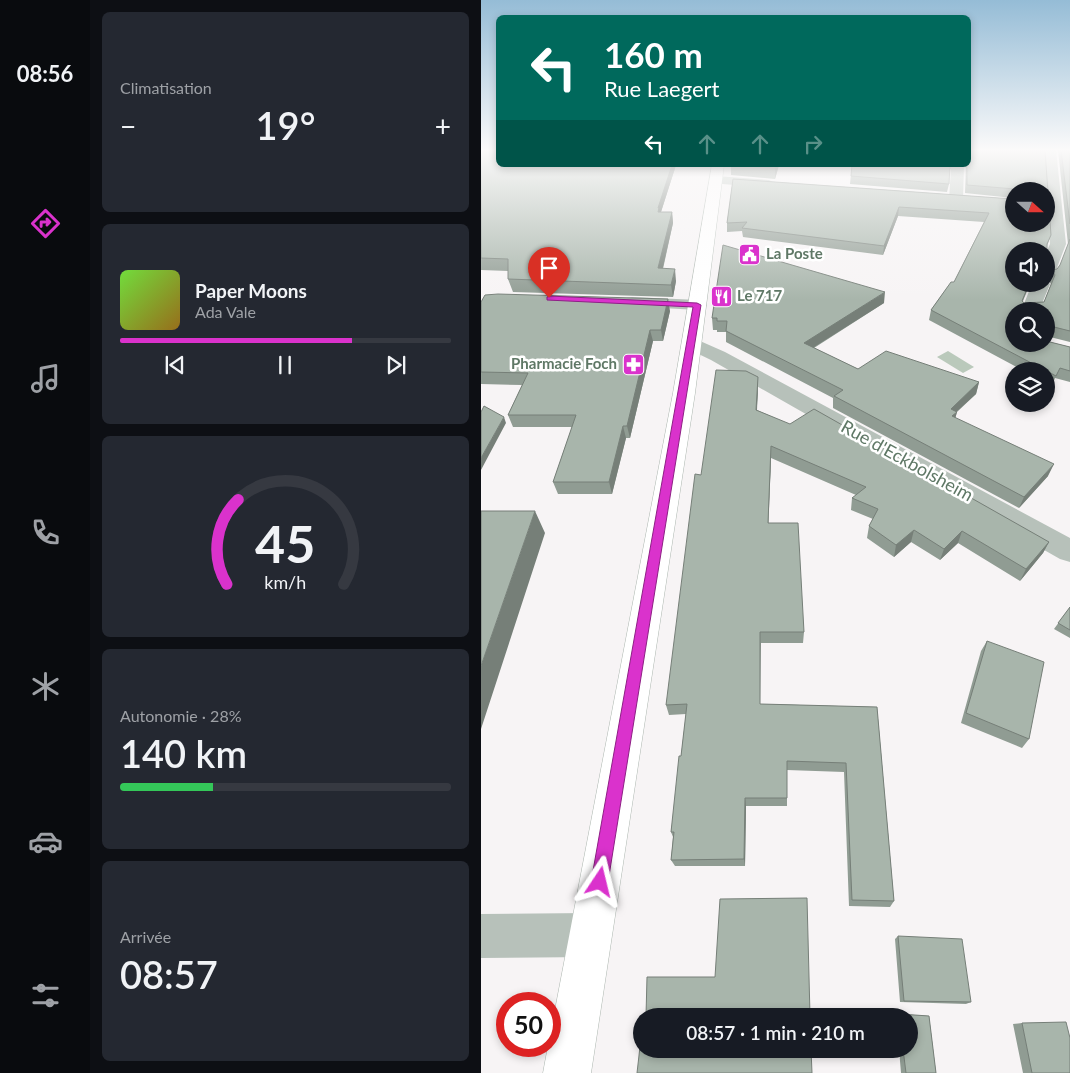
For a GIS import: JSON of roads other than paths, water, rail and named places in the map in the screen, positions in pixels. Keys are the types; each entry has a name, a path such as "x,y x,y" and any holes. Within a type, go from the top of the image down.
{"main road":[{"path":"567,1073 691,343 713,200"}],"street":[{"path":"1055,251 1058,244 1057,207"},
{"path":"616,301 697,305"},
{"name":"Rue d'Eckbolsheim","path":"691,343 718,356 1070,551"},
{"path":"481,936 590,935"}],"place":[{"name":"La Poste","path":"750,254"},
{"name":"Le 717","path":"721,296"},
{"name":"Pharmacie Foch","path":"633,364"}]}
